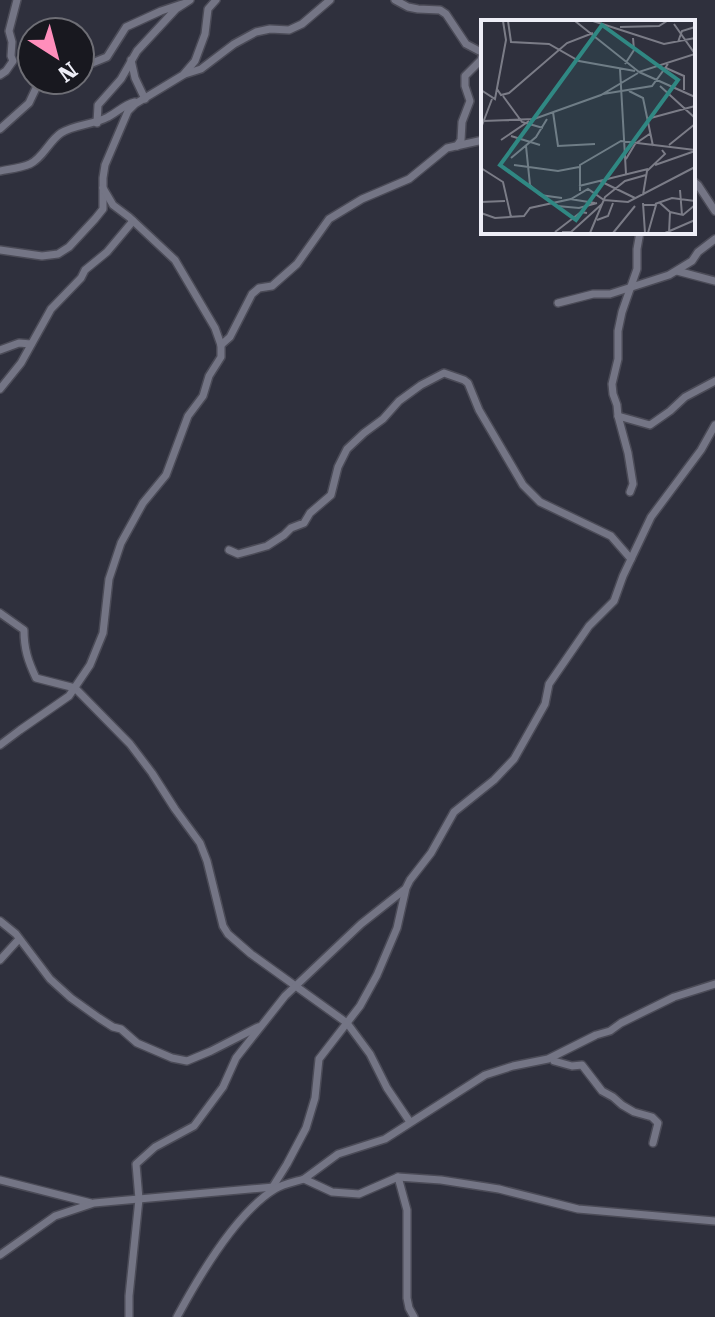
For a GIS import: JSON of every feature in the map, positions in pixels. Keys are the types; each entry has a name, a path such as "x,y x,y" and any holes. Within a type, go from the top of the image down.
{"street":[{"path":"0,75 13,61 9,31 17,0"},
{"path":"183,75 198,56 208,9 216,0"},
{"path":"0,250 42,256 63,252 103,209 105,165 128,111 183,75 201,69 244,38 270,29 289,30 302,24 330,0"},
{"path":"395,0 408,7 440,10 466,44 481,52"},
{"path":"97,123 98,105 121,79 142,45 187,2"},
{"path":"96,61 107,57 126,27 187,2"},
{"path":"131,60 143,100"},
{"path":"457,146 470,101 465,76 481,60"},
{"path":"0,129 29,103 32,96"},
{"path":"0,171 29,164 60,134 97,123 128,104 143,100"},
{"path":"221,345 230,337 252,294 259,288 272,286 297,264 329,219 362,199 409,179 447,148 481,140"},
{"path":"695,183 715,211"},
{"path":"0,745 61,704 90,665 100,642 109,579 121,543 143,503 166,475 188,416 203,396 209,376 221,357 221,345 215,328 175,260 113,205 103,188"},
{"path":"0,389 21,363 55,304 133,221"},
{"path":"630,492 633,484 628,453 612,384 618,359 622,312 638,266 640,234"},
{"path":"558,303 593,294 610,294 677,271 715,239"},
{"path":"677,271 715,281"},
{"path":"0,350 19,343 31,344"},
{"path":"229,550 238,554 267,546 291,528 304,523 310,513 331,495 338,467 347,449 399,401 444,373 468,383 479,410 519,479 535,498 611,536 631,559"},
{"path":"618,416 650,425 685,397 715,381"},
{"path":"129,1317 139,1199 136,1164 155,1147 194,1126 223,1087 236,1058 285,996 361,924 406,888 431,853 454,812 494,780 514,759 545,704 549,684 589,626 614,601 639,538 654,511 701,450 715,425"},
{"path":"0,613 24,630 27,661 36,678 75,688 142,758 200,843 223,926 228,934 347,1023 370,1054 387,1088 410,1122"},
{"path":"177,1317 194,1285 238,1222 275,1187 306,1128 315,1098 319,1059 360,1006 385,960 397,928 406,888"},
{"path":"0,921 9,927 40,968 71,998 113,1027 121,1029 137,1043 172,1058 187,1061 260,1026"},
{"path":"0,960 19,939"},
{"path":"0,1255 55,1216 94,1203 275,1187 304,1179 338,1154 385,1139 485,1075 548,1059 674,997 715,984"},
{"path":"554,1061 572,1066 582,1065 602,1091 634,1112 652,1117 658,1123 653,1143"},
{"path":"304,1179 332,1192 359,1194 398,1177 441,1180 499,1189 578,1209 715,1221"},
{"path":"398,1177 407,1210 407,1298 414,1317"},
{"path":"0,1180 94,1203"}]}
